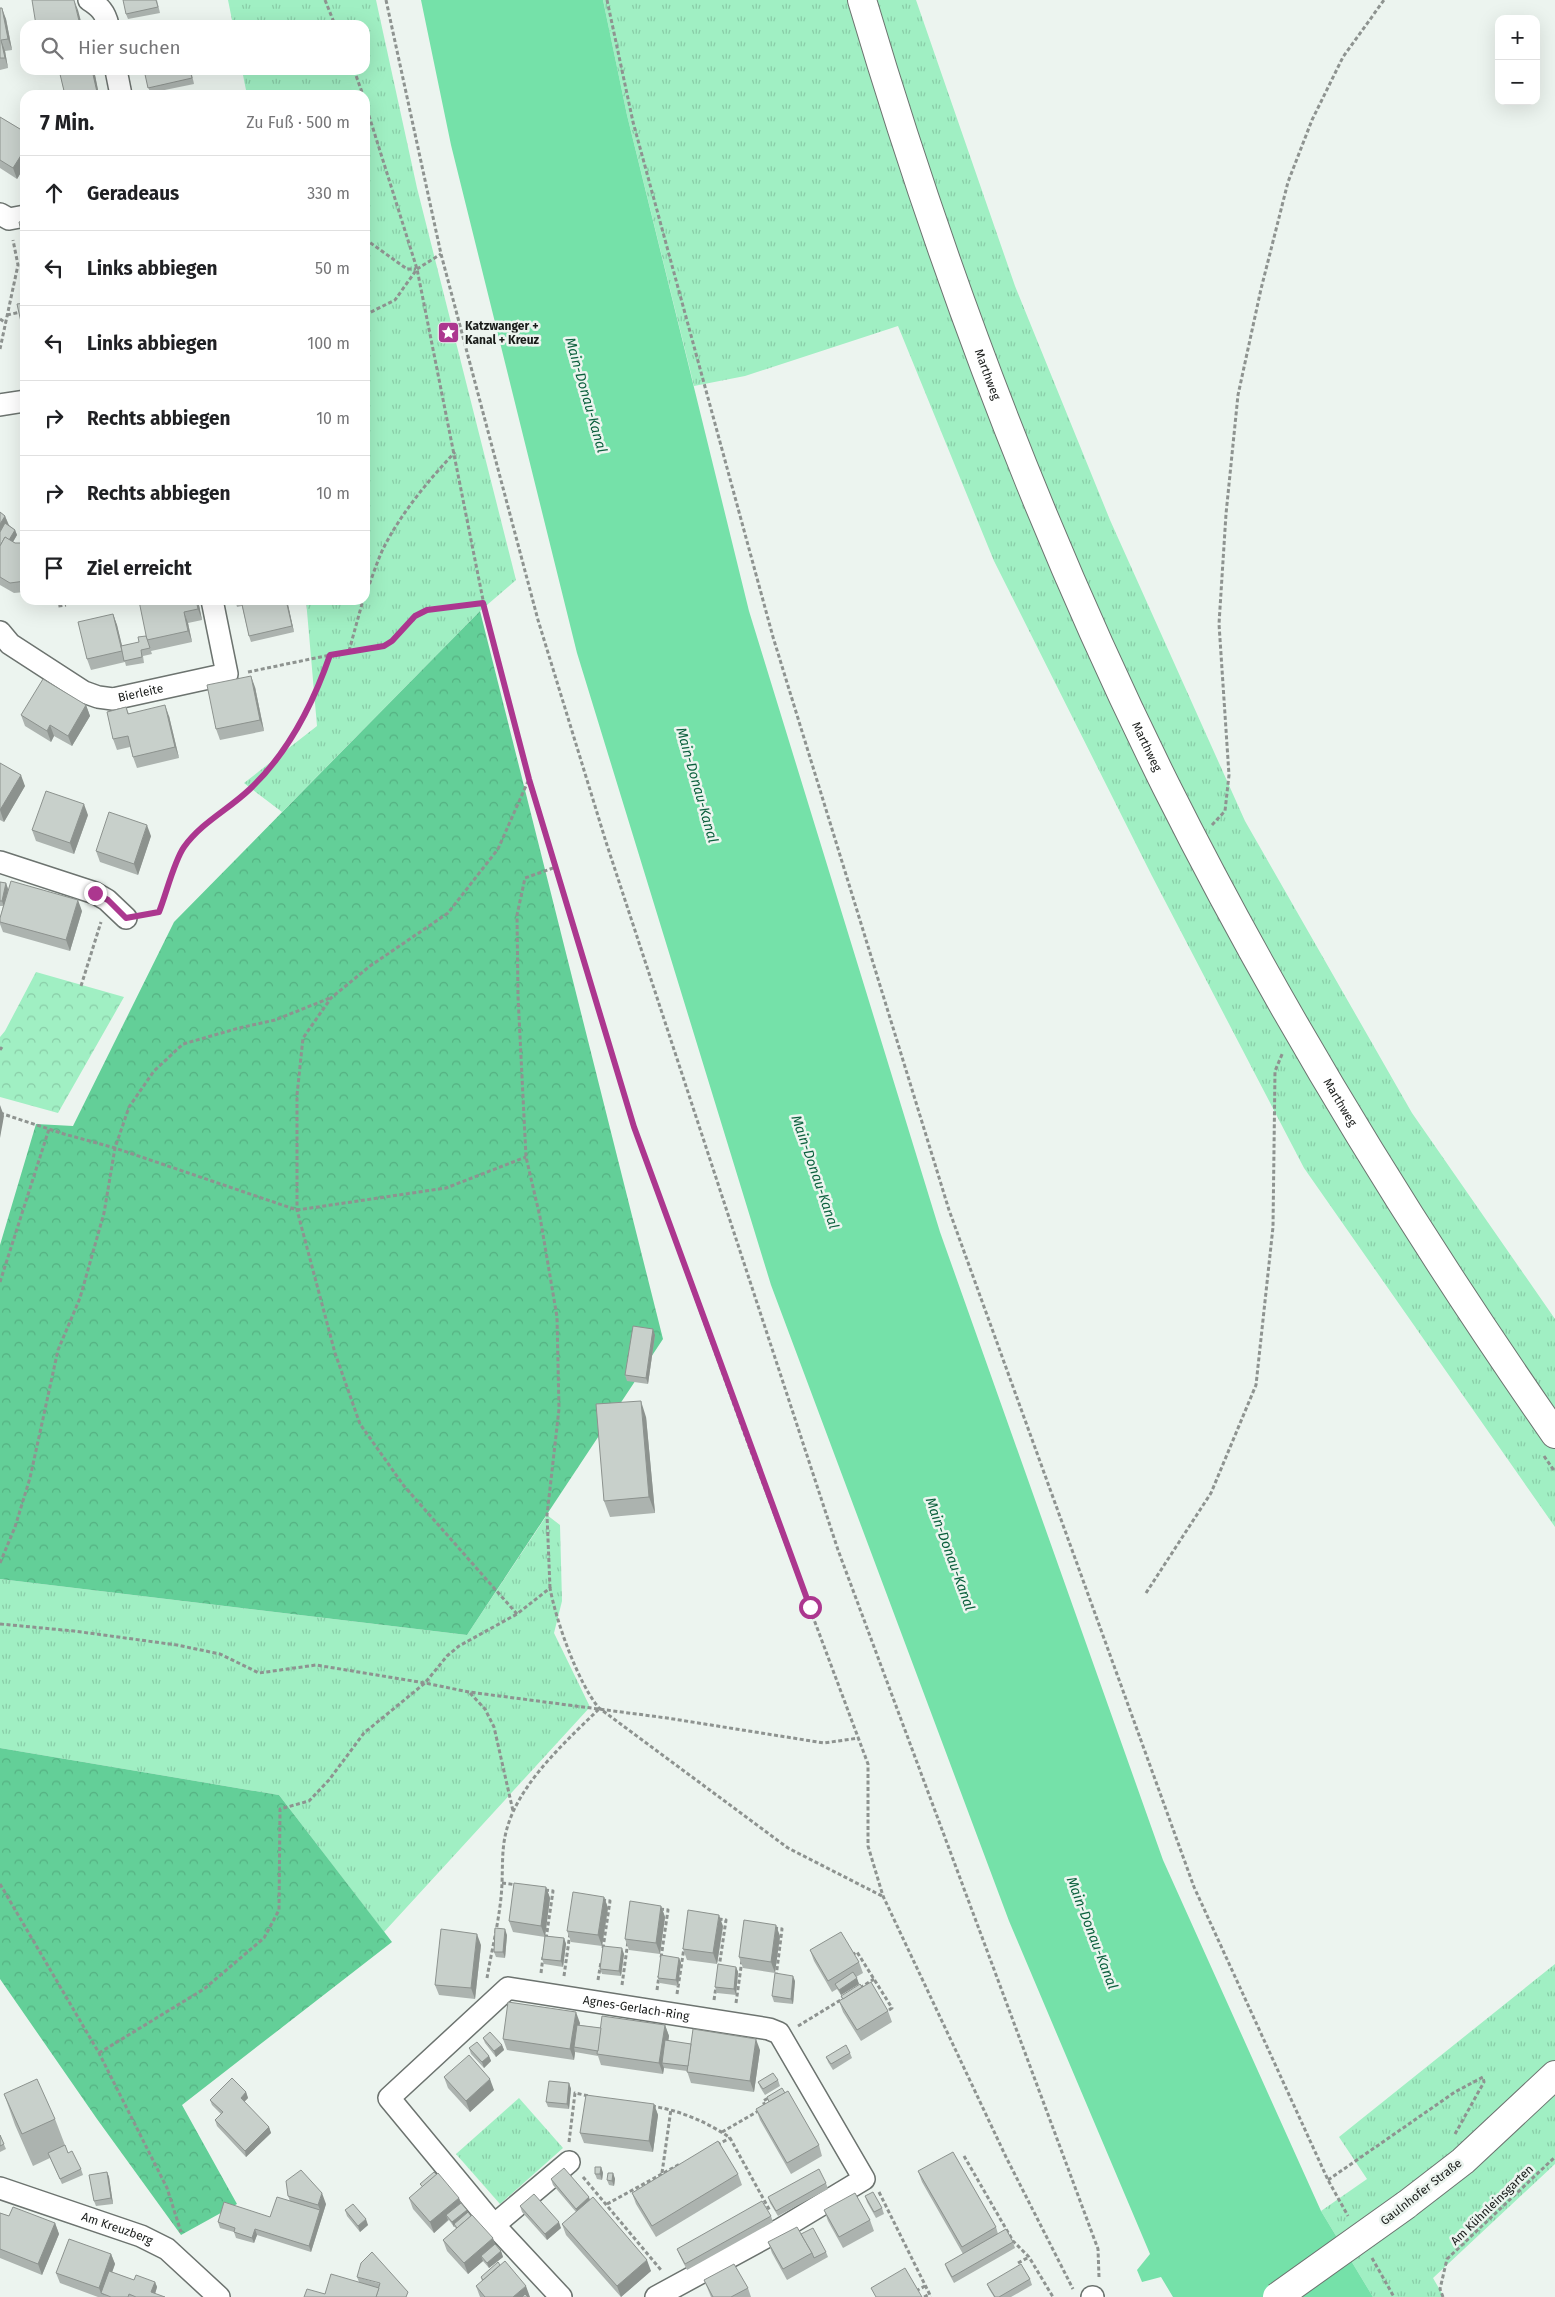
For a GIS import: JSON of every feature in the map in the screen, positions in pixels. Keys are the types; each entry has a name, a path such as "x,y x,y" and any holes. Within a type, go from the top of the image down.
{"main road":[{"name":"Marthweg","path":"862,0 897,116 937,237 1025,470 1117,684 1196,843 1262,968 1359,1136 1426,1244 1555,1434"},
{"name":"Gaulnhofer Straße","path":"1277,2297 1406,2205 1463,2161 1555,2075"}],"street":[{"path":"89,0 99,6 106,15 107,20"},
{"path":"117,75 120,90"},
{"path":"0,405 20,402"},
{"path":"213,605 227,674"},
{"name":"Bierleite","path":"0,632 10,644 84,692 98,697 113,699 227,674"},
{"path":"0,862 95,893 108,900 126,918"},
{"name":"Agnes-Gerlach-Ring","path":"561,2297 494,2225 389,2098 508,1988 769,2029 779,2033 782,2037"},
{"path":"656,2297 781,2229 864,2178 782,2037"},
{"path":"494,2225 569,2162"},
{"name":"Am Kreuzberg","path":"0,2188 141,2236 167,2250 219,2297"}],"path":[{"path":"325,0 334,20"},
{"path":"370,119 417,269 455,452 483,603 529,779 634,1127 868,1764 868,1846 883,1896 1002,2148 1074,2290 1093,2297 1099,2276 1098,2249 838,1550 606,842 538,620 441,254 386,0"},
{"path":"607,0 633,122 773,638 949,1210 1194,1887 1328,2180 1351,2222"},
{"path":"1196,843 1225,811 1230,775 1219,624 1226,514 1238,395 1261,289 1288,182 1312,120 1343,57 1384,0"},
{"path":"356,75 360,90"},
{"path":"0,349 18,265 11,217"},
{"path":"370,244 407,270 417,269"},
{"path":"370,312 395,300 417,269 441,254"},
{"path":"7,315 20,312"},
{"path":"0,319 6,323"},
{"path":"370,583 384,548 420,493 455,452"},
{"path":"227,674 250,672 349,651 384,646 392,641 415,616 427,610 483,603"},
{"path":"349,651 363,605"},
{"path":"126,918 159,912 182,849 200,828 249,790 271,767 295,731 324,672 330,655"},
{"path":"0,1563 15,1528 30,1478 58,1350 80,1298 104,1213 115,1148 129,1107 154,1071 183,1044 275,1020 330,998 370,966 448,913 498,849 529,779"},
{"path":"556,867 524,878 517,915 518,996 526,1157 540,1217 557,1317 559,1409 547,1515 550,1588 554,1610 588,1695 599,1708 788,1848 883,1896"},
{"path":"81,986 108,900"},
{"path":"330,998 303,1038 297,1095 297,1210 335,1353 360,1424 404,1486 517,1614"},
{"path":"1146,1593 1211,1494 1256,1384 1273,1226 1275,1071"},
{"path":"0,1112 115,1148 297,1210 446,1188 526,1157"},
{"path":"0,1282 50,1129"},
{"path":"99,2053 204,1989 264,1938 279,1910 280,1810 309,1801 329,1780 364,1733 425,1683 447,1656 459,1646 517,1614 550,1588"},
{"path":"0,1624 74,1631 176,1645 220,1654 259,1673 316,1665 469,1692 599,1708 824,1743 858,1738"},
{"path":"469,1692 486,1709 494,1727 514,1811"},
{"path":"482,2011 502,1883 502,1850 514,1811 531,1783 571,1736 599,1708"},
{"path":"502,1883 519,1886"},
{"path":"0,1884 99,2053 167,2188 184,2240"},
{"path":"536,1888 553,1891 545,1946"},
{"path":"593,1899 610,1901 595,2002"},
{"path":"650,1908 668,1910 660,1965"},
{"path":"717,1918 726,1920 718,1974"},
{"path":"561,1996 571,1924"},
{"path":"764,1926 782,1929 775,1984"},
{"path":"619,2005 629,1932"},
{"path":"664,2012 685,1941"},
{"path":"733,2023 743,1951"},
{"path":"852,1955 857,1952 888,2001 892,2008 886,2012"},
{"path":"538,1992 543,1956"},
{"path":"856,1961 861,1959"},
{"path":"659,1974 664,2012"},
{"path":"857,1990 874,1979"},
{"path":"711,2020 716,1983"},
{"path":"782,2037 849,1995"},
{"path":"882,2005 888,2001"},
{"path":"1328,2180 1455,2092 1483,2077 1484,2082 1450,2142"},
{"path":"594,2096 575,2093 566,2158 607,2204 674,2286"},
{"path":"722,2132 766,2106 764,2101 772,2096"},
{"path":"642,2104 671,2109 722,2132 730,2138 781,2229"},
{"path":"662,2174 671,2109"},
{"path":"712,2147 730,2138"},
{"path":"964,2156 1013,2241 1029,2257 1054,2297"},
{"name":"Am Kühnleinsgarten","path":"1442,2297 1440,2289 1447,2259 1555,2156"},
{"path":"607,2204 687,2160"},
{"path":"864,2178 875,2185 931,2295 924,2297"},
{"path":"1370,2255 1394,2297"},
{"path":"1018,2263 1029,2257"},
{"path":"916,2291 925,2286"}],"green space":[{"path":"228,0 376,0 417,188 516,580 480,611 282,812 244,783 317,726 306,605 370,605 370,90 246,90 243,75 370,75 370,20 232,20"},
{"path":"603,0 916,0 1015,286 1110,520 1245,821 1412,1113 1555,1319 1555,1527 1304,1168 1152,876 994,561 898,326 745,376 694,386 627,115"},
{"path":"480,611 663,1339 467,1635 0,1579 0,1245 36,1124 73,1126 174,922"},
{"path":"36,972 124,997 58,1113 0,1097 0,1037"},
{"path":"547,1515 560,1525 562,1601 554,1633 590,1707 384,1932 279,1795 0,1748 0,1579 467,1635"},
{"path":"0,1748 279,1795 392,1942 182,2105 237,2204 181,2235 97,2119 0,1979"},
{"path":"1555,1964 1555,2164 1433,2278 1444,2297 1373,2297 1321,2211 1367,2179 1339,2137"},
{"path":"519,2098 563,2148 500,2204 456,2154"}],"water":[{"name":"Main-Donau-Kanal","path":"421,0 603,0 627,115 749,611 940,1232 1163,1860 1321,2211 1373,2297 1173,2297 1161,2277 1142,2282 1137,2270 1150,2254 1009,1921 771,1285 577,653 451,145"}],"building":[{"path":"32,0 74,0 79,20 35,20"},
{"path":"123,0 156,0 158,7 126,14"},
{"path":"0,8 2,8 8,39 1,40 5,58 0,58"},
{"path":"60,75 93,75 97,90 64,90"},
{"path":"145,75 191,75 192,78 148,88"},
{"path":"0,117 20,129 20,157 13,168 0,160"},
{"path":"17,304 20,304 20,318"},
{"path":"0,512 5,516 0,524"},
{"path":"5,523 15,530 9,540 5,537 0,546 0,532"},
{"path":"5,537 15,543 20,543 20,582 10,583 0,577 0,546"},
{"path":"140,605 197,605 198,609 184,612 188,631 147,640"},
{"path":"242,605 287,605 292,626 249,636"},
{"path":"113,614 122,651 87,659 78,622"},
{"path":"146,636 150,648 141,650 142,657 124,661 121,646 139,642 138,637"},
{"path":"251,676 260,720 216,729 207,685"},
{"path":"43,679 86,705 68,736 50,725 47,731 21,715"},
{"path":"165,705 175,747 133,757 128,736 113,739 107,712 126,707 128,714"},
{"path":"0,763 21,775 0,810"},
{"path":"46,791 84,804 70,843 32,830"},
{"path":"109,812 147,825 134,864 96,851"},
{"path":"11,881 78,900 66,940 0,922"},
{"path":"0,882 6,883 2,901 0,901"},
{"path":"633,1326 653,1329 646,1378 625,1375"},
{"path":"641,1401 649,1497 604,1501 596,1404"},
{"path":"514,1883 546,1887 541,1926 509,1921"},
{"path":"573,1892 604,1897 598,1935 567,1931"},
{"path":"630,1901 661,1906 656,1943 625,1939"},
{"path":"688,1910 719,1915 713,1953 683,1949"},
{"path":"744,1920 776,1925 771,1962 739,1957"},
{"path":"495,1928 505,1929 503,1952 494,1952"},
{"path":"441,1929 477,1934 471,1988 435,1985"},
{"path":"841,1932 859,1962 828,1981 810,1950"},
{"path":"545,1936 564,1938 561,1961 542,1959"},
{"path":"603,1946 622,1948 619,1971 600,1969"},
{"path":"661,1955 679,1958 676,1980 658,1978"},
{"path":"718,1964 736,1967 734,1989 715,1987"},
{"path":"853,1972 857,1978 839,1990 835,1984"},
{"path":"775,1973 793,1976 791,1999 772,1996"},
{"path":"871,1982 888,2011 857,2030 839,2001"},
{"path":"860,1984 862,1987 843,1999 841,1996"},
{"path":"508,2002 576,2012 570,2049 503,2039"},
{"path":"602,2016 665,2025 659,2063 597,2054"},
{"path":"577,2025 601,2028 598,2051 574,2047"},
{"path":"693,2029 756,2039 750,2081 687,2072"},
{"path":"490,2032 502,2045 494,2051 483,2038"},
{"path":"665,2040 691,2044 688,2066 662,2063"},
{"path":"477,2042 489,2056 482,2062 469,2048"},
{"path":"846,2045 850,2053 831,2064 826,2057"},
{"path":"469,2055 490,2079 466,2101 444,2077"},
{"path":"773,2073 778,2080 763,2089 758,2082"},
{"path":"232,2078 246,2092 241,2098 269,2127 245,2151 215,2120 223,2112 210,2100"},
{"path":"37,2079 55,2119 22,2134 4,2094"},
{"path":"549,2081 569,2083 567,2104 546,2102"},
{"path":"782,2088 785,2093 769,2102 767,2097"},
{"path":"788,2091 819,2145 787,2163 756,2109"},
{"path":"586,2095 654,2104 649,2141 580,2133"},
{"path":"0,2135 4,2144 0,2146"},
{"path":"718,2141 738,2174 652,2226 632,2193"},
{"path":"65,2145 68,2153 72,2151 81,2169 60,2179 48,2153"},
{"path":"953,2152 996,2227 962,2247 918,2171"},
{"path":"595,2167 601,2167 600,2174 595,2174"},
{"path":"564,2168 589,2197 576,2209 551,2179"},
{"path":"819,2169 826,2183 776,2211 768,2197"},
{"path":"301,2170 322,2193 318,2205 288,2196 286,2181"},
{"path":"107,2172 111,2198 94,2201 89,2175"},
{"path":"434,2172 437,2175 423,2187 420,2184"},
{"path":"438,2173 459,2198 430,2222 409,2198"},
{"path":"608,2173 613,2173 612,2181 607,2180"},
{"path":"873,2192 882,2208 874,2212 865,2196"},
{"path":"855,2193 870,2220 839,2237 824,2210"},
{"path":"534,2194 559,2222 545,2234 520,2206"},
{"path":"277,2197 320,2210 309,2246 255,2229 252,2238 234,2232 235,2228 218,2222 224,2202 270,2217"},
{"path":"593,2197 647,2260 617,2286 562,2224"},
{"path":"762,2201 771,2216 685,2264 677,2249"},
{"path":"461,2203 467,2210 452,2222 446,2215"},
{"path":"353,2204 366,2219 358,2226 345,2210"},
{"path":"13,2207 55,2223 38,2264 0,2249 0,2213 9,2216"},
{"path":"468,2212 471,2216 457,2228 454,2224"},
{"path":"472,2215 493,2238 464,2263 443,2240"},
{"path":"797,2227 812,2253 783,2269 768,2242"},
{"path":"813,2228 826,2252 814,2258 801,2234"},
{"path":"1006,2229 1013,2242 952,2277 945,2264"},
{"path":"69,2239 111,2254 99,2288 56,2273"},
{"path":"495,2244 501,2251 487,2263 481,2256"},
{"path":"372,2252 408,2292 406,2297 376,2297 380,2283 357,2277 361,2263"},
{"path":"505,2261 526,2286 513,2297 485,2297 476,2286"},
{"path":"498,2262 500,2265 483,2280 481,2277"},
{"path":"734,2264 748,2288 731,2297 713,2297 704,2280"},
{"path":"1021,2264 1030,2279 999,2297 995,2297 987,2284"},
{"path":"905,2268 922,2297 876,2297 871,2288"},
{"path":"109,2271 134,2280 136,2275 155,2282 151,2292 165,2297 136,2297 129,2294 128,2297 111,2297 101,2293"},
{"path":"331,2274 379,2288 376,2297 304,2297 307,2289 325,2294"}],"place":[{"name":"Katzwanger + Kanal + Kreuz","path":"449,333"}],"route":[{"path":"95,893 108,900 126,918 159,912 182,849 200,828 249,790 271,767 295,731 324,672 330,655 384,646 392,641 415,616 427,610 483,603 529,779 634,1127 745,1435 810,1607"}]}
